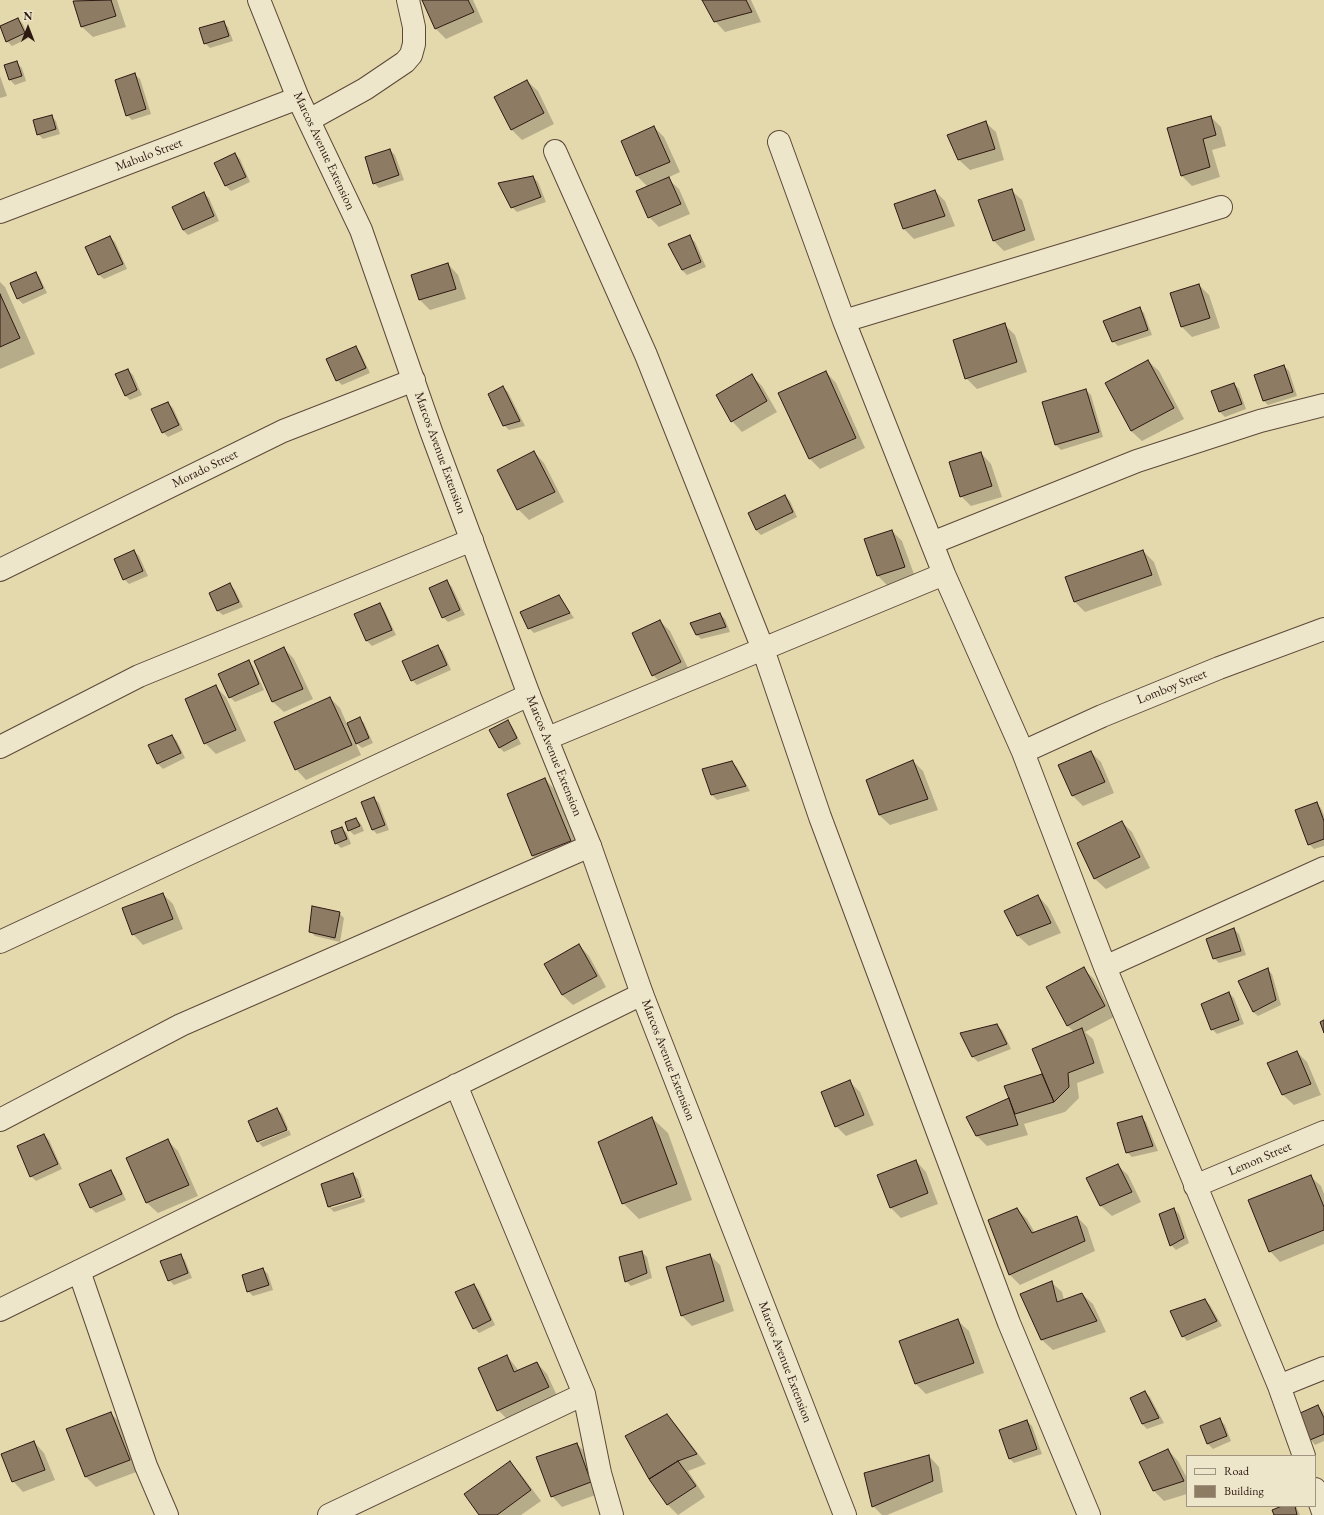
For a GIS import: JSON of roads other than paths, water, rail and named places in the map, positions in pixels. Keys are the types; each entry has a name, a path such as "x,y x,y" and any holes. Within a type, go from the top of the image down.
{"street":[{"name":"Marcos Avenue Extension","path":"259,0 298,98 361,230 431,431 529,695 548,738 590,846 642,994 845,1515"},
{"path":"309,120 365,89 405,62 411,54 414,44 414,27 408,0"},
{"name":"Mabulo Street","path":"0,212 298,98"},
{"path":"779,142 844,321 944,574 1023,752 1105,968 1279,1386 1304,1455"},
{"path":"555,151 646,355 762,649 822,825 1003,1308 1089,1515"},
{"path":"844,321 1221,207"},
{"name":"Morado Street","path":"0,570 283,431 414,380"},
{"path":"932,543 1137,461 1260,421 1324,405"},
{"path":"0,747 139,676 472,540"},
{"path":"548,738 944,574"},
{"name":"Lomboy Street","path":"1023,752 1110,713 1219,668 1324,629"},
{"path":"0,942 529,695"},
{"path":"0,1120 181,1026 590,846"},
{"path":"1105,968 1324,868"},
{"path":"0,1310 642,994"},
{"path":"456,1085 584,1394 600,1473 612,1515"},
{"name":"Lemon Street","path":"1195,1186 1324,1132"},
{"path":"79,1271 146,1466 167,1515"},
{"path":"1279,1386 1324,1368"},
{"path":"329,1515 584,1394"},
{"path":"1316,1492 1324,1515"}]}
